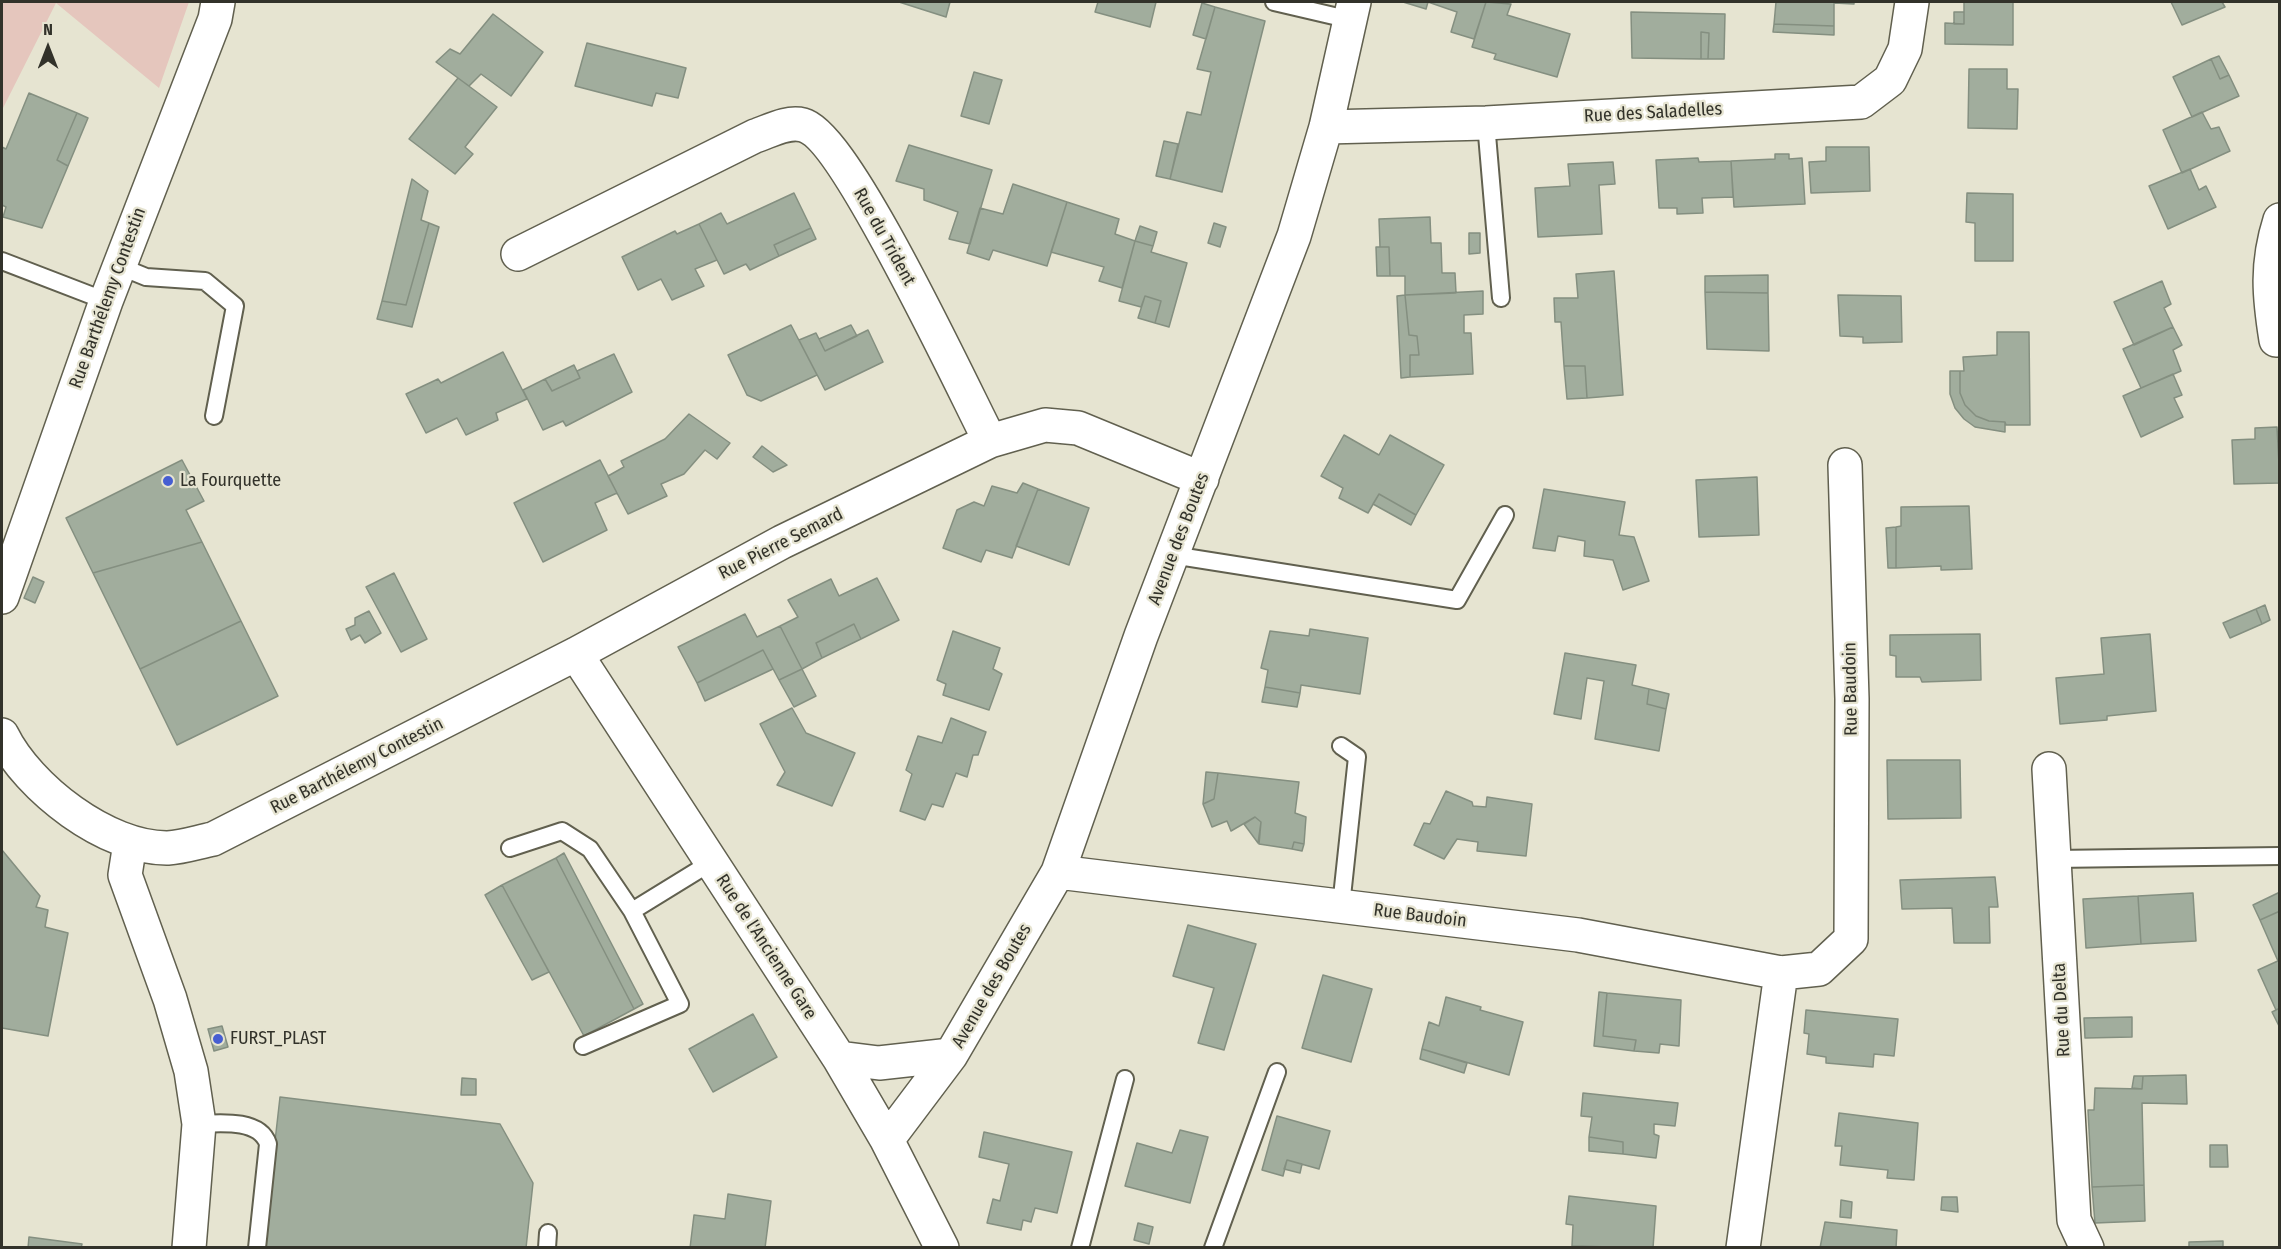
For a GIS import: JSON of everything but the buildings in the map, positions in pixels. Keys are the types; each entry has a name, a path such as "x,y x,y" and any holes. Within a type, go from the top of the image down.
{"street":[{"name":"Rue Barthélemy Contestin","path":"2,597 119,266 215,19 218,2"},
{"name":"Rue des Saladelles","path":"1326,127 1486,123 1861,102 1890,80 1905,49 1912,2"},
{"name":"Avenue des Boutes","path":"887,1140 951,1055 1058,872 1172,555 1294,236 1326,127 1353,11"},
{"name":"Rue du Trident","path":"518,254 755,136 788,124 804,125 830,147 868,202 990,441"},
{"path":"2276,340 2268,288 2270,261 2280,220"},
{"path":"990,441 1045,425 1078,428 1202,479"},
{"name":"Rue Pierre Semard","path":"576,654 782,542 990,441"},
{"name":"Rue Baudoin","path":"1058,872 1578,935 1781,973 1819,969 1851,939 1852,699 1845,465"},
{"name":"Rue Barthélemy Contestin","path":"2,735 33,780 49,796 70,811 130,843 167,848 213,839 576,654"},
{"name":"Rue de l'Ancienne Gare","path":"576,654 839,1058 887,1140 942,1248"},
{"name":"Rue du Delta","path":"2049,769 2074,1220 2087,1248"},
{"path":"130,843 125,875 170,999 191,1071 199,1124 189,1248"},
{"path":"1743,1248 1781,973"},
{"name":"Avenue des Boutes","path":"839,1058 879,1063 951,1055"}],"lane":[{"path":"1274,2 1353,11"},
{"path":"1486,123 1501,298"},
{"path":"2,261 106,302"},
{"path":"119,266 146,277 205,281 235,306 214,416"},
{"path":"1172,555 1457,600 1505,515"},
{"path":"1341,746 1357,757 1341,906"},
{"path":"510,848 562,831 590,849 632,910 680,1004 583,1046"},
{"path":"2054,859 2280,856"},
{"path":"632,910 710,863"},
{"path":"1213,1248 1277,1072"},
{"path":"1080,1248 1125,1079"},
{"path":"199,1124 228,1123 257,1130 265,1136 268,1144 257,1248"}],"shaded area":[{"path":"2,2 189,2 159,88 56,3 2,110"}],"place":[{"name":"La Fourquette","path":"168,481"},
{"name":"FURST_PLAST","path":"218,1039"}]}
